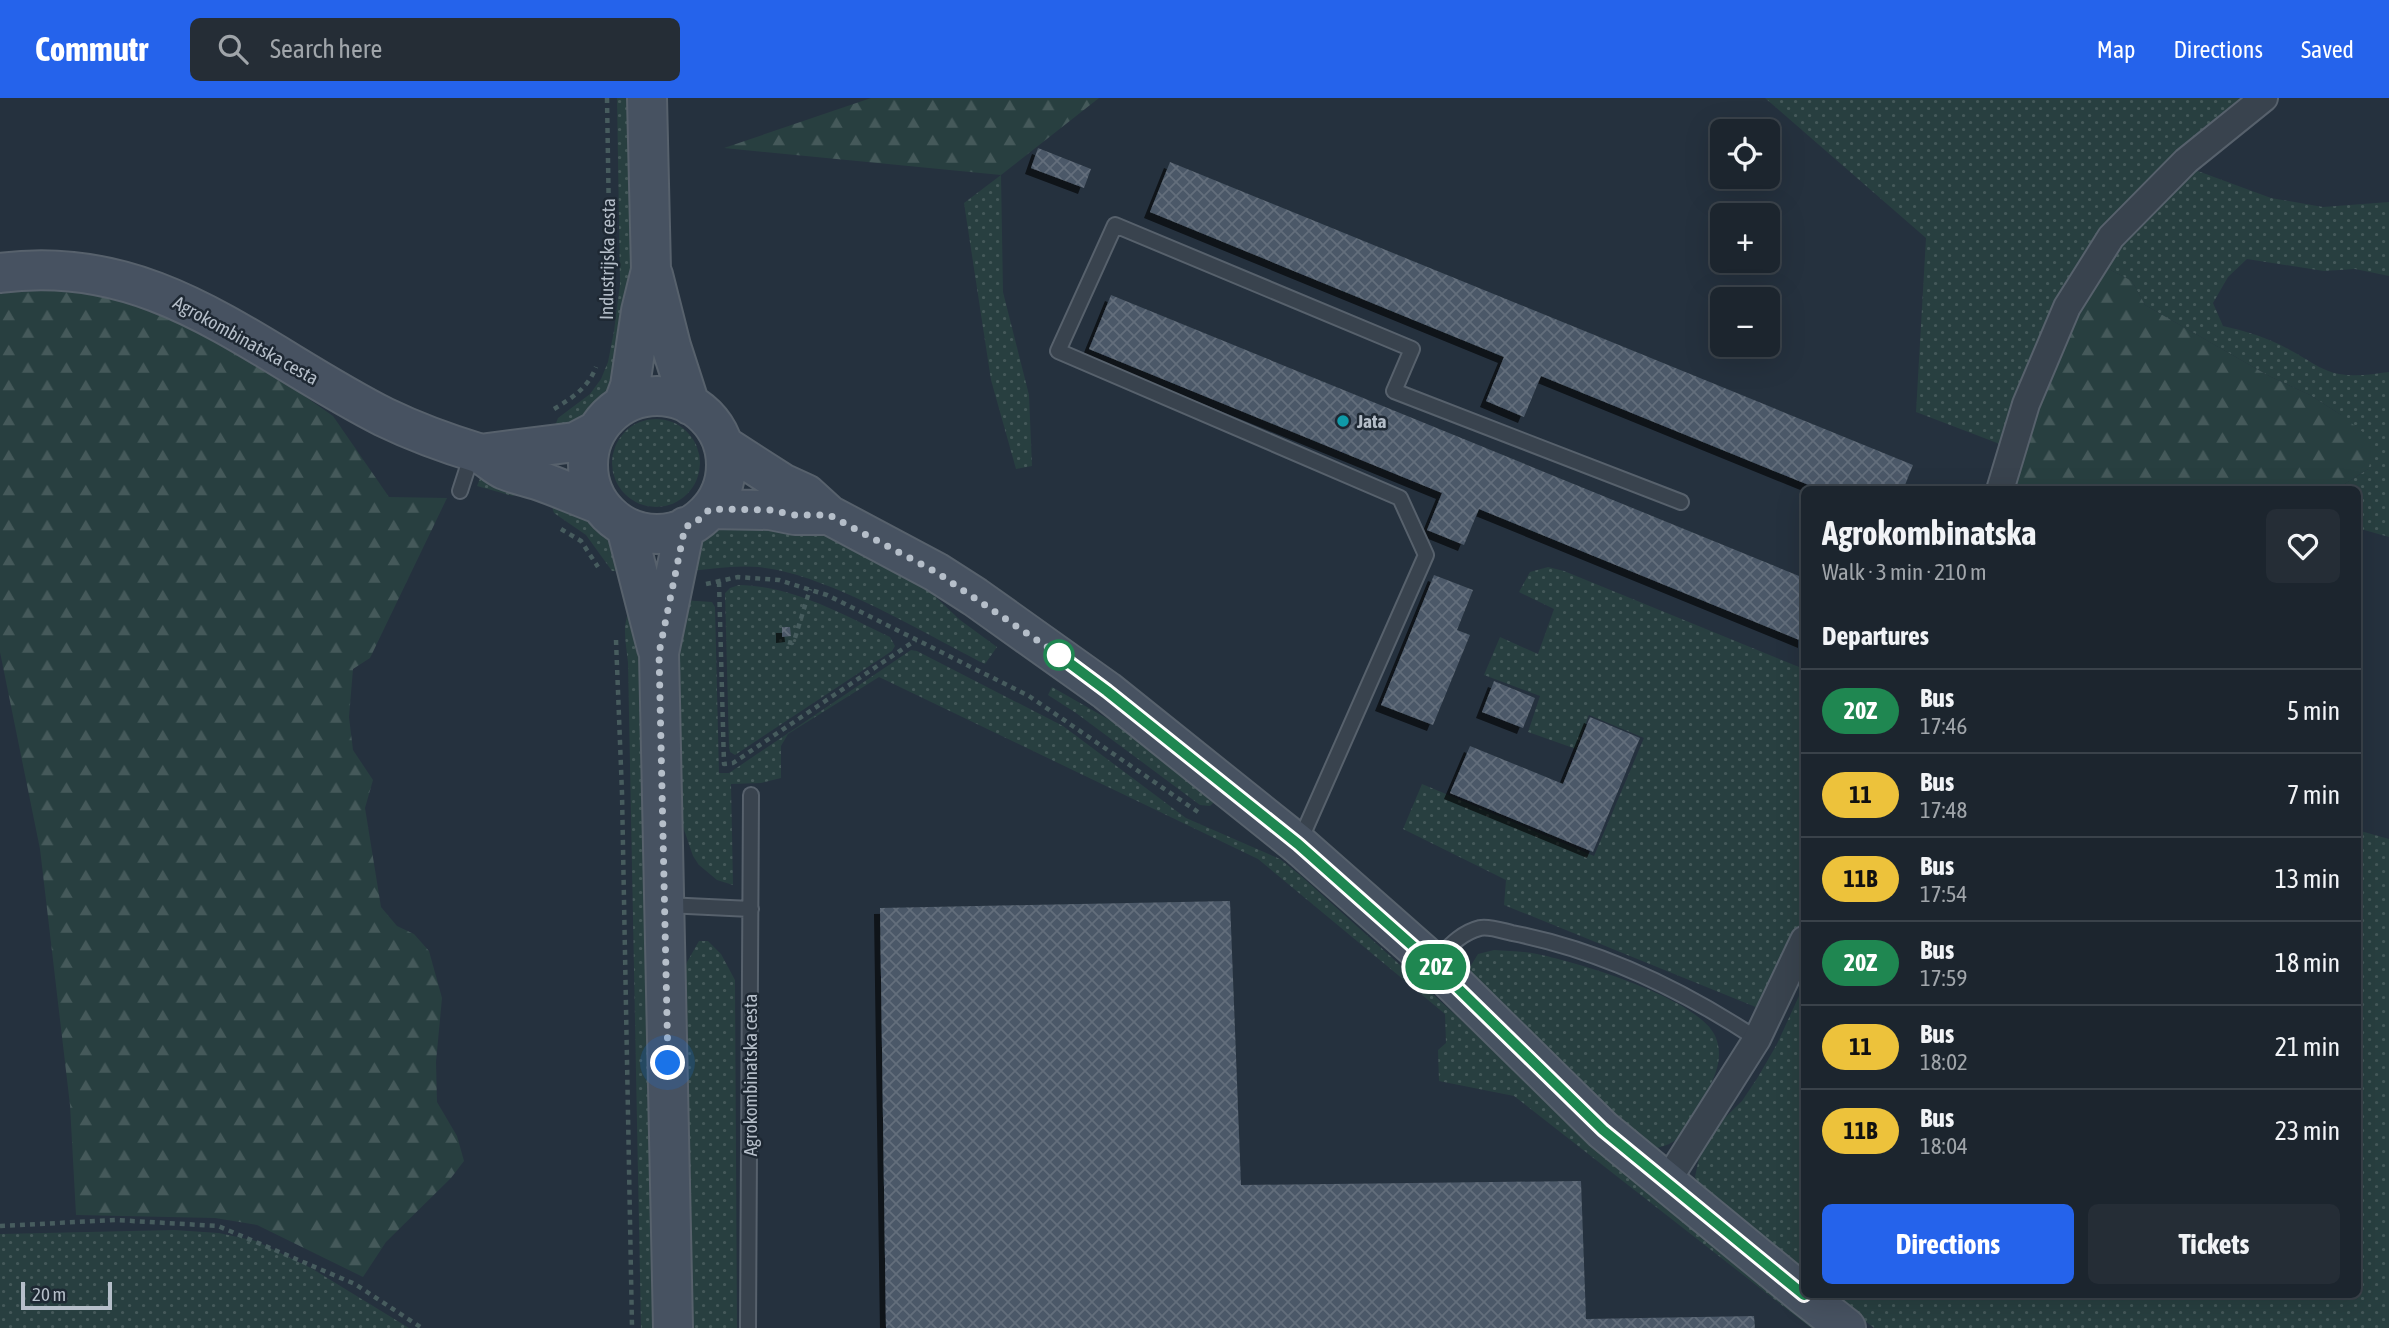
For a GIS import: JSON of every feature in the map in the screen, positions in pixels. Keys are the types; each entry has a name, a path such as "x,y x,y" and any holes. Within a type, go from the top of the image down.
{"street":[{"name":"Industrijska cesta","path":"623,405 630,386 641,311 651,270 648,98"},
{"path":"2001,486 2026,404 2067,307 2111,237 2186,161 2264,98"},
{"name":"Agrokombinatska cesta","path":"0,273 36,270 76,272 127,281 148,288 196,308 374,412 435,440 476,453 504,470 539,481 613,515"},
{"name":"Industrijska cesta","path":"651,270 690,405"},
{"path":"659,653 698,518 723,485 725,472 723,446 710,422 690,405 657,396 634,400 613,412 596,431 588,468 593,491 613,515 659,653 673,1328"},
{"name":"Agrokombinatska cesta","path":"476,453 575,442 596,431"},
{"path":"723,446 782,483 806,494 829,515 936,572 1107,691 1298,844 1433,964 1603,1130 1801,1293"},
{"path":"613,515 656,534 698,518 770,510 794,515 829,515"},
{"path":"1666,1183 1757,1039 1801,946"},
{"path":"1808,1298 1846,1328"}],"lane":[{"path":"1298,844 1426,555 1400,498 1058,351 1115,225 1412,349 1394,391 1681,502"},
{"path":"460,491 476,453"},
{"name":"Agrokombinatska cesta","path":"748,1328 751,794"},
{"path":"664,905 751,909"},
{"path":"1433,964 1460,936 1483,927 1531,936 1620,964 1713,1010 1757,1039"}],"path":[{"name":"Industrijska cesta","path":"607,98 610,291"},
{"path":"552,410 585,385 597,363"},
{"path":"556,526 581,541 603,580"},
{"path":"697,586 738,577 779,580 827,594 1029,696 1211,821 1234,793"},
{"path":"719,582 724,764 733,763 916,640"},
{"path":"788,642 792,643 795,638 810,589"},
{"path":"616,637 632,1328"},
{"path":"0,1226 115,1220 218,1226 355,1284 422,1328"}],"green space":[{"path":"617,98 632,98 635,258 613,388 586,419 570,429 555,426 558,418 590,394 601,379 608,362 614,331 620,284"},
{"path":"871,98 1099,98 1001,175 724,148"},
{"path":"1765,98 2248,98 2158,170 2127,203 2005,446 1916,412 1926,238"},
{"path":"2195,170 2271,198 2323,207 2389,202 2389,276 2355,269 2324,271 2247,259 2228,277 2213,303 2223,326 2274,342 2326,370 2352,375 2389,372 2389,537 2361,529 2361,486 2342,486 2368,469 2341,415 2310,395 2269,376 2145,305 2132,281 2101,265 2154,205"},
{"path":"1001,175 1003,292 1029,395 1032,466 1016,469 991,380 964,203"},
{"path":"2101,265 2132,281 2145,305 2269,376 2310,395 2341,415 2368,436 2373,455 2368,469 2342,486 2010,486 2044,379"},
{"path":"42,284 148,302 226,341 333,416 389,497 447,498 370,658 353,669 349,717 353,750 373,780 365,808 381,907 397,926 414,934 429,951 442,998 436,1062 437,1102 457,1136 464,1161 451,1178 386,1242 363,1277 257,1225 215,1218 76,1215 70,1105 40,849 0,652 0,286"},
{"path":"656,419 673,422 687,432 697,446 700,463 697,480 687,494 673,504 656,507 639,504 625,494 615,480 612,463 615,446 625,432 639,422"},
{"path":"483,471 520,492 513,496 477,486"},
{"path":"549,497 596,525 611,543 624,571 612,571 586,535 554,513"},
{"path":"725,524 819,533 867,553 920,582 960,620 997,647 985,664 874,606 813,580 785,572 758,567 688,571 700,542"},
{"path":"1548,567 1564,571 1801,668 1801,924 1763,1010 1504,905 1506,880 1403,829 1422,784 1594,856 1644,738 1589,715 1576,749 1528,732 1540,696 1484,675 1500,637 1538,654 1554,609 1519,592 1530,572"},
{"path":"739,585 779,590 817,603 890,637 895,646 892,651 735,755 730,752 729,747 725,593"},
{"path":"682,600 712,602 715,607 719,773 729,773 911,650 917,651 1063,726 1186,818 1280,859 1458,1017 1606,1159 1815,1328 1811,1328 1514,1096 1439,1081 1438,1050 1446,1043 1445,1014 1258,859 879,677 788,734 781,746 781,778 761,783 731,784 733,885 717,880 699,865 693,856 681,821 676,654"},
{"path":"634,603 642,642 656,1328 641,1328 628,663 625,632 627,617"},
{"path":"1052,687 1136,735 1217,799 1210,806 1200,805 1048,695"},
{"path":"2361,831 2389,839 2389,1328 1874,1328 1835,1298 2361,1298"},
{"path":"699,941 708,941 721,954 735,980 737,1328 689,1328 683,978 687,962"},
{"path":"1494,950 1537,954 1608,974 1664,996 1706,1024 1716,1038 1718,1047 1716,1072 1686,1128 1676,1140 1649,1149 1471,980 1470,967 1478,954"},
{"path":"1801,992 1801,1273 1705,1193 1695,1177 1703,1139 1742,1101 1777,1044"},
{"path":"174,1230 219,1233 256,1241 311,1268 409,1328 0,1328 0,1234"}],"building":[{"path":"1038,148 1091,169 1084,188 1031,168"},
{"path":"1170,162 1913,465 1905,486 1811,486 1541,376 1524,417 1486,401 1504,357 1150,212"},
{"name":"Jata","path":"1111,295 1801,577 1801,641 1479,509 1464,545 1427,530 1442,493 1089,349"},
{"path":"1434,575 1473,590 1457,630 1470,635 1433,725 1381,705"},
{"path":"782,627 790,627 791,636 782,637"},
{"path":"1494,681 1535,698 1523,728 1482,712"},
{"path":"1590,717 1640,738 1593,852 1450,793 1470,746 1563,784"},
{"path":"1230,901 1241,1185 1581,1181 1586,1319 1754,1316 1755,1328 886,1328 880,908"}],"bus line":[{"name":"20Z","path":"1056,653 1298,844 1433,964 1603,1130 1801,1293"}],"place":[{"name":"Jata","path":"1343,421"}],"route":[{"path":"668,1063 659,653 685,527 695,523 710,509 829,515 936,572 1059,655"}]}
